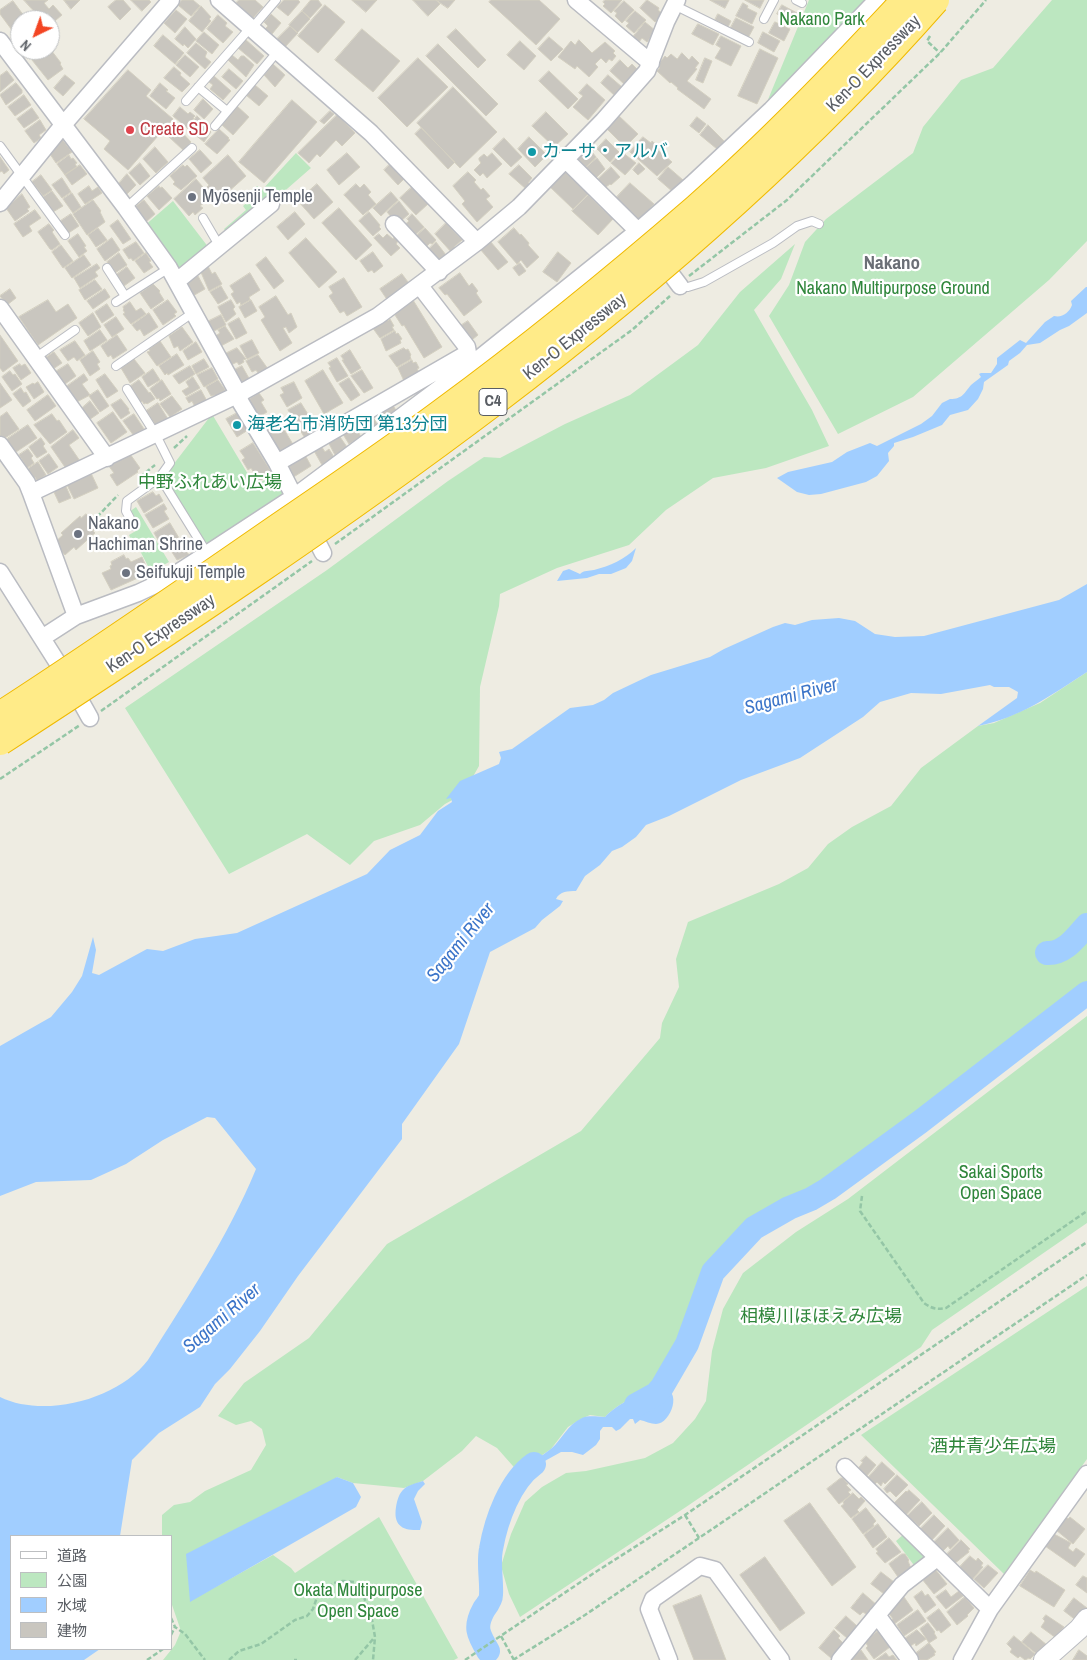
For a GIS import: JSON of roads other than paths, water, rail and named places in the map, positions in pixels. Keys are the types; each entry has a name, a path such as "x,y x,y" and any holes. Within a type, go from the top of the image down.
{"highway":[{"name":"Ken-O Expressway","path":"0,716 190,589 348,480 536,341 622,272 698,207 808,103 906,0"},
{"name":"Ken-O Expressway","path":"0,741 200,609 361,498 456,430 552,356 679,251 791,149 862,79 935,0"}],"street":[{"path":"0,203 63,125 171,0"},
{"path":"42,638 76,616 108,605 168,579 294,497 476,361 638,231 692,184 771,110 877,0"},
{"path":"578,1 650,63"},
{"path":"226,2 251,28 371,133 477,242"},
{"path":"31,493 237,395 378,316 439,272 519,207 630,92 647,71 666,22 676,3"},
{"path":"0,41 126,208 173,275 235,388 237,395 277,463 323,553"},
{"path":"565,159 638,231 680,286"},
{"path":"173,275 220,247 271,204"},
{"path":"394,224 439,272"},
{"path":"277,463 468,353 467,347 420,286"},
{"path":"0,308 106,458"},
{"path":"0,445 27,483 76,616"},
{"path":"0,572 90,718"},
{"path":"845,1467 990,1609"},
{"path":"962,1660 990,1609 1087,1474"},
{"path":"840,1660 902,1585 937,1558"},
{"path":"669,1660 649,1609 653,1599 700,1566 715,1570 781,1660"},
{"path":"877,1614 910,1660"},
{"path":"1044,1660 1084,1627"}],"lane":[{"path":"186,101 276,0"},
{"path":"764,19 774,0"},
{"path":"676,3 749,42"},
{"path":"215,126 278,51"},
{"path":"198,87 227,111"},
{"path":"0,146 65,235"},
{"path":"126,208 192,148"},
{"path":"203,218 220,247"},
{"path":"680,286 688,287 704,282 773,243 797,226 812,221 819,224"},
{"path":"106,268 126,296"},
{"path":"116,302 173,275"},
{"path":"116,366 194,312"},
{"path":"35,358 75,330"},
{"path":"127,389 156,435 170,464 160,477 127,501 126,511 134,526"},
{"path":"160,477 207,553"}],"water":[{"path":"1086,287 1087,313 1040,343 1027,345 1009,361 1008,365 984,382 978,399 968,410 950,415 942,425 894,443 894,446 888,453 889,461 877,476 866,482 821,494 809,495 797,492 777,478 788,472 832,462 847,452 870,443 877,446 921,424 932,416 942,403 963,395 981,377 979,374 991,373 997,364 997,358 1020,340 1026,343 1045,322 1054,316 1062,316 1067,313 1072,305 1071,301"},
{"path":"636,548 632,561 626,568 611,574 599,574 587,578 557,581 563,571 569,569 580,574 585,571 594,570 622,559"},
{"name":"Sagami River","path":"1087,584 1087,672 1048,697 1007,717 978,726 1017,698 1018,692 1009,687 994,687 990,685 941,694 911,693 880,702 863,717 800,758 741,780 669,816 646,825 636,837 622,847 612,851 600,865 585,876 576,891 567,891 560,894 556,899 563,901 560,906 535,928 490,952 459,1044 402,1124 402,1139 298,1276 260,1331 230,1369 215,1384 200,1407 159,1433 132,1460 120,1535 10,1535 10,1650 99,1650 84,1660 0,1660 0,1397 18,1403 38,1406 59,1405 100,1395 135,1374 148,1360 206,1267 233,1219 256,1169 215,1118 207,1117 163,1140 126,1164 91,1180 36,1182 0,1196 0,1046 51,1017 72,992 82,976 93,937 96,950 92,973 99,975 147,949 163,951 195,939 237,933 367,874 390,850 420,835 438,811 452,802 451,798 446,799 460,781 499,764 501,758 499,752 512,749 570,708 593,705 651,675 710,657 773,627 785,623 795,625 812,620 839,618 855,621 875,634 895,637 924,636 1059,600"},
{"path":"657,1388 666,1388 671,1392 673,1398 671,1412 662,1422 654,1424 640,1420 635,1424 633,1419 630,1419 616,1431 612,1427 603,1427 600,1431 600,1439 596,1445 583,1455 561,1452 525,1472 521,1485 515,1490 512,1488 518,1475 528,1465 552,1448 577,1421 588,1417 605,1417 629,1400"},
{"path":"337,1477 353,1483 361,1497 356,1507 190,1602 186,1554"},
{"path":"423,1481 425,1484 418,1491 414,1499 422,1522 420,1530 409,1530 400,1526 396,1519 395,1513 398,1497 406,1488"}],"waterway":[{"path":"1047,953 1053,953 1065,948 1087,925"},
{"path":"636,1405 656,1394 662,1387 687,1344 713,1272 754,1228 828,1189 920,1122 1087,993"},
{"path":"488,1651 478,1626 481,1615 491,1597 490,1560 493,1538 500,1514 511,1491 525,1471 534,1464"}],"place":[{"name":"Create SD","path":"130,130"},
{"name":"カーサ・アルバ","path":"532,152"},
{"name":"Myōsenji Temple","path":"192,197"},
{"name":"海老名市消防団 第13分団","path":"237,425"},
{"name":"Nakano Hachiman Shrine","path":"78,534"},
{"name":"Seifukuji Temple","path":"126,573"}],"district":[{"name":"Nakano","path":"892,264"}],"park label":[{"name":"Nakano Park","path":"822,20"},
{"name":"Nakano Multipurpose Ground","path":"893,289"},
{"name":"中野ふれあい広場","path":"210,483"},
{"name":"Sakai Sports Open Space","path":"1001,1183"},
{"name":"相模川ほほえみ広場","path":"821,1317"},
{"name":"酒井青少年広場","path":"993,1447"},
{"name":"Okata Multipurpose Open Space","path":"358,1601"}]}
